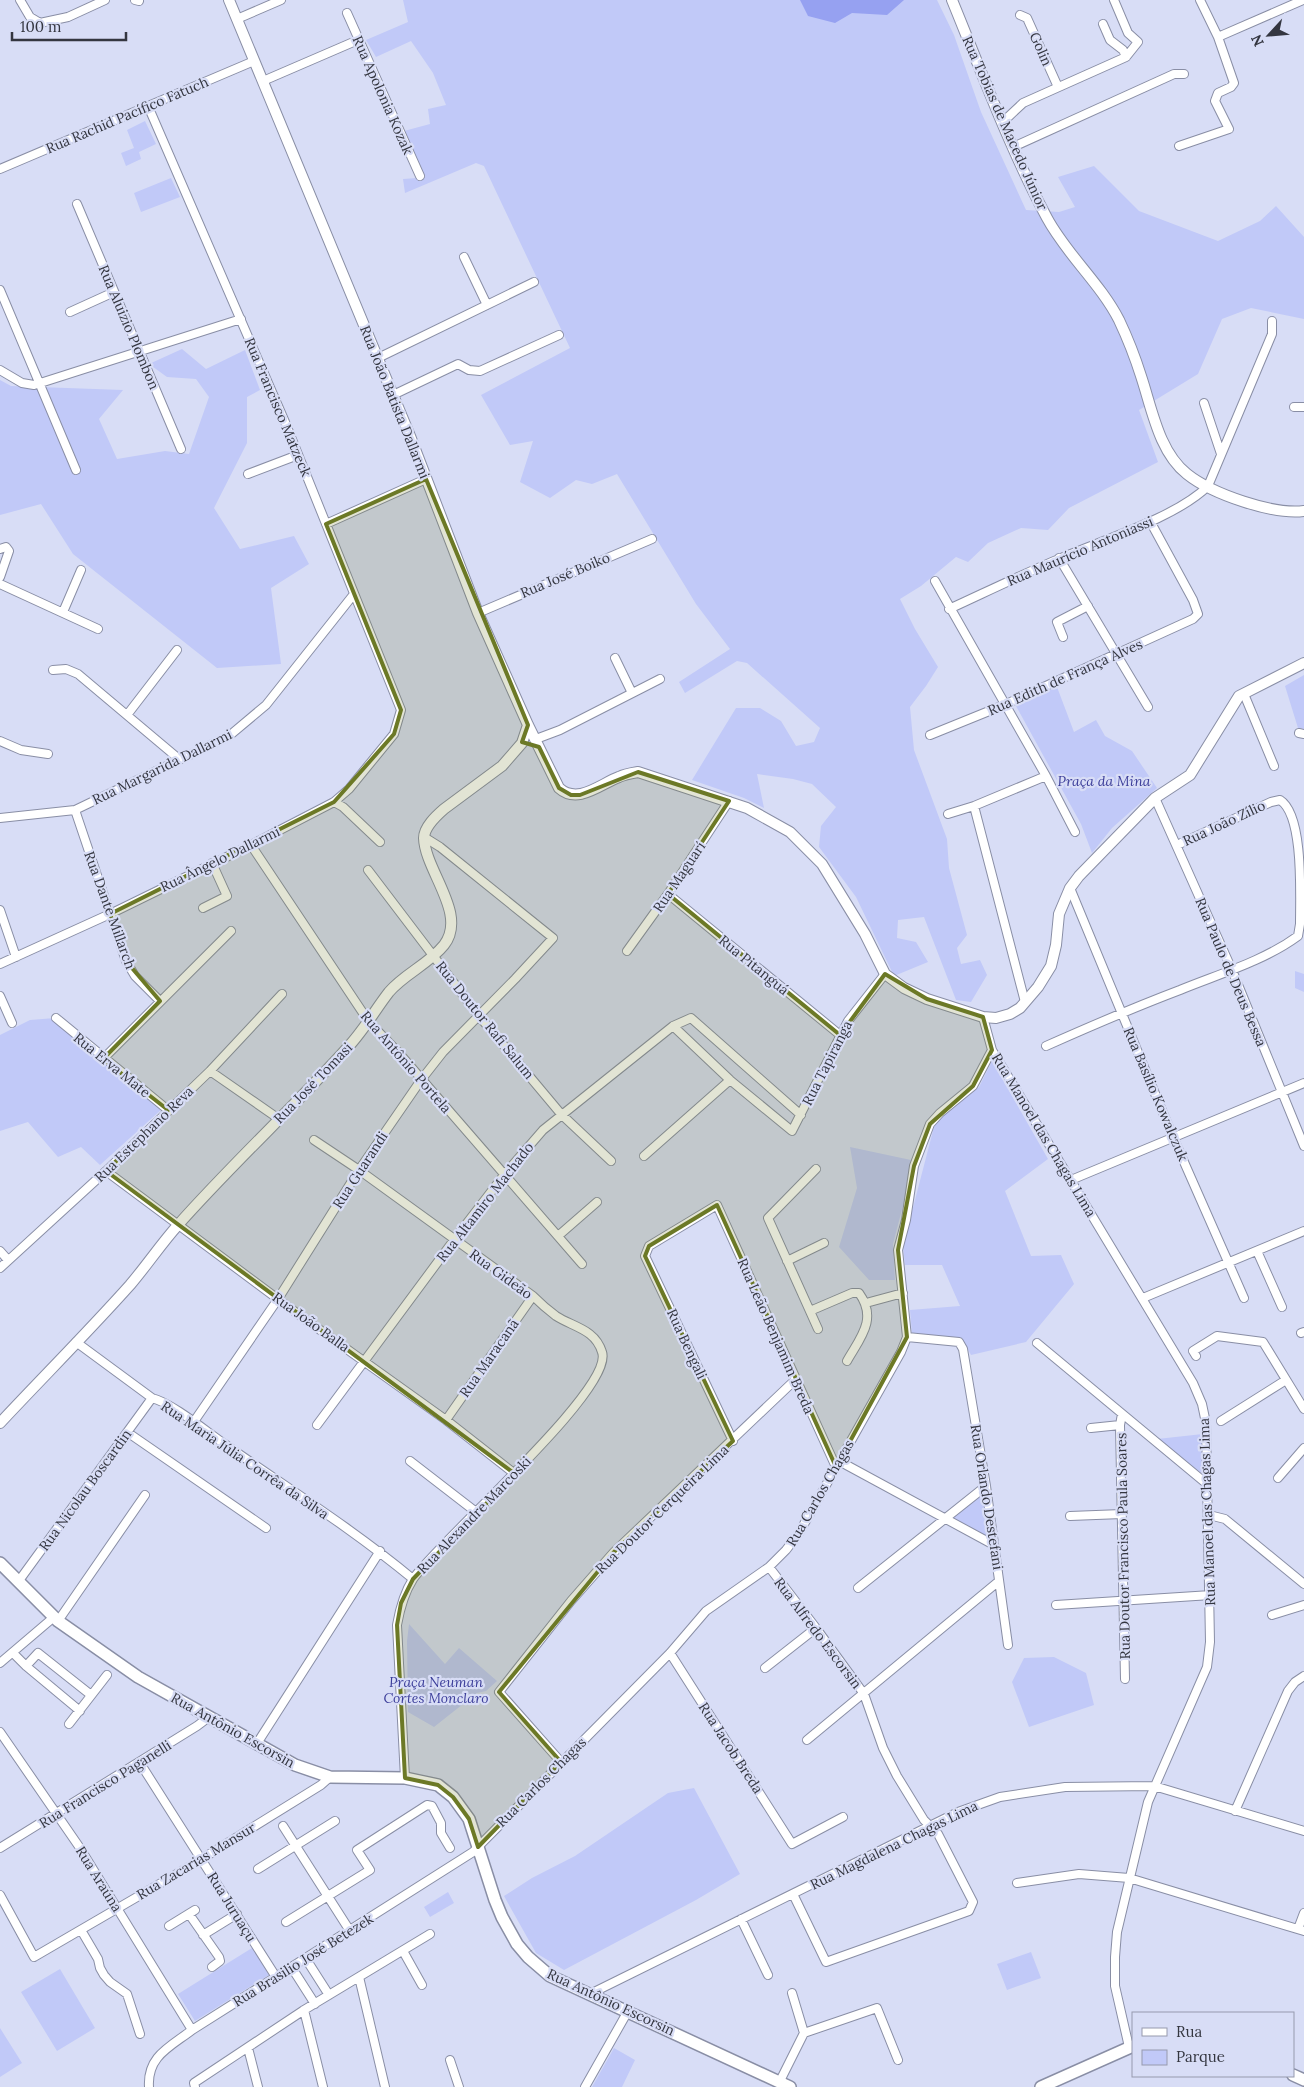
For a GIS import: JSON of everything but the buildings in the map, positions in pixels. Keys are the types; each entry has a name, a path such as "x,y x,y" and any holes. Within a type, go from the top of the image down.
{"main road":[{"name":"Rua Antônio Escorsin","path":"0,1563 56,1619 138,1677 256,1745 295,1765 330,1777 405,1778 438,1785 453,1797 468,1819 495,1900 517,1944 528,1957 550,1976 628,2010 790,2087"},
{"path":"1041,2087 1131,2047"}],"street":[{"path":"20,0 30,16 40,22 68,17 105,0"},
{"name":"Rua João Batista Dallarmi","path":"229,0 378,358 478,613 528,725 559,788 571,795 580,795 620,776 638,772 729,801"},
{"path":"237,19 281,0"},
{"name":"Rua Tobias de Macedo Júnior","path":"952,0 1013,147 1048,220 1115,313 1130,342 1162,440 1173,459 1187,474 1208,486 1256,505 1277,511 1304,511"},
{"path":"1002,121 1023,103 1126,57 1138,42 1128,33 1114,0"},
{"path":"1179,146 1229,129 1215,101 1218,93 1231,87 1234,83 1218,37 1200,0"},
{"path":"1218,37 1304,0"},
{"name":"Rua Apolonia Kozak","path":"347,13 420,176"},
{"name":"Golin","path":"1020,15 1027,18 1058,87"},
{"path":"1103,24 1110,40 1123,50 1126,57"},
{"path":"263,81 358,40"},
{"name":"Rua Rachid Pacífico Fatuch","path":"0,170 254,61"},
{"path":"1013,147 1174,74 1184,74"},
{"name":"Rua Francisco Matzeck","path":"148,106 298,455 401,710"},
{"name":"Rua Aluizio Plombon","path":"77,204 181,449"},
{"path":"464,257 487,305"},
{"path":"378,358 534,282"},
{"path":"0,290 76,470"},
{"path":"70,312 114,292"},
{"path":"0,370 22,383 34,386 241,319"},
{"path":"1208,486 1272,334 1272,321"},
{"path":"393,395 458,364 469,370 480,371 559,335"},
{"path":"1204,403 1221,454"},
{"path":"1294,407 1304,407"},
{"path":"248,474 298,455"},
{"path":"326,524 426,479"},
{"name":"Rua Maurício Antoniassi","path":"949,609 1059,558 1150,521 1196,498 1208,486"},
{"name":"Rua Edith de França Alves","path":"930,735 1004,705 1193,619 1198,614 1194,600 1150,521"},
{"name":"Rua José Boiko","path":"478,613 652,539"},
{"path":"0,549 6,547 9,551 0,577"},
{"path":"1059,558 1148,707"},
{"path":"63,612 81,570"},
{"path":"935,582 1046,776 1075,832"},
{"path":"0,584 98,628"},
{"name":"Rua Margarida Dallarmi","path":"0,818 75,810 229,736 266,705 354,594"},
{"path":"1063,637 1057,622 1088,606"},
{"path":"127,716 177,650"},
{"path":"615,658 632,693"},
{"path":"729,801 747,808 790,832 822,864 865,934 885,974 904,988 927,999 983,1017 996,1018 1010,1014 1020,1008 1038,987 1051,966 1056,945 1059,914 1070,888 1079,876 1155,798 1190,775 1239,696 1304,663"},
{"path":"53,670 66,669 78,674 178,760"},
{"path":"522,744 537,743 660,679"},
{"path":"1244,694 1274,766"},
{"name":"Rua Ângelo Dallarmi","path":"0,964 110,914 334,802 349,789 394,734 401,710"},
{"path":"424,838 426,830 436,816 502,766 522,744 528,725"},
{"path":"0,741 21,750 48,754"},
{"path":"948,814 974,806 1046,776"},
{"name":"Rua Paulo de Deus Bessa","path":"1155,798 1232,970 1304,1146"},
{"name":"Rua João Zílio","path":"1177,845 1271,802 1280,800 1285,802 1295,822 1300,839 1300,924 1298,936 1287,944 1232,970"},
{"name":"Rua Maguarí","path":"627,951 668,894 729,801"},
{"path":"334,802 343,807 380,842"},
{"path":"974,806 1025,1002"},
{"name":"Rua Dante Millarch","path":"75,810 126,961 135,976 160,1001"},
{"name":"Rua Guarandi","path":"193,1423 278,1298 359,1170 421,1080 443,1052 553,938 440,847 424,838"},
{"name":"Rua José Tomasi","path":"0,1423 130,1284 178,1225 349,1046 369,1022 390,990 434,956 445,944 451,931 451,920 448,906 424,838"},
{"name":"Rua Antônio Portela","path":"250,845 369,1022 582,1264"},
{"path":"203,908 227,896 212,863"},
{"name":"Rua Doutor Rafi Salum","path":"368,870 479,1016 561,1114 611,1161"},
{"name":"Rua Basílio Kowalczuk","path":"1070,888 1173,1137 1244,1298"},
{"name":"Rua Pitanguá","path":"668,894 840,1035"},
{"path":"0,910 16,956"},
{"path":"103,1058 231,931"},
{"path":"1046,1046 1122,1012 1232,970"},
{"name":"Rua Tapiranga","path":"730,1080 792,1131 848,1021 885,974"},
{"name":"Rua Estephano Reva","path":"0,1268 106,1171 210,1071 282,994"},
{"path":"0,996 12,1023"},
{"name":"Rua Manoel das Chagas Lima","path":"983,1017 992,1050 1193,1383 1202,1404 1206,1423 1211,1595 1210,1642 1206,1667 1181,1729 1154,1786 1129,1878 1117,1932 1115,1986 1131,2047"},
{"name":"Rua Erva Mate","path":"56,1018 168,1110"},
{"name":"Rua Altamiro Machado","path":"317,1425 454,1240 504,1175 543,1130 674,1026 691,1018 800,1115"},
{"path":"644,1156 730,1080 674,1026"},
{"name":"Rua Carlos Chagas","path":"478,1847 670,1653 706,1611 769,1566 786,1550 799,1533 902,1352 907,1337 898,1250 906,1220 914,1166 920,1149 930,1124 940,1113 973,1086 992,1050"},
{"path":"210,1071 279,1118"},
{"path":"1071,1180 1304,1083"},
{"name":"Rua Gideão","path":"314,1140 359,1170 533,1296 558,1317 592,1335"},
{"path":"816,1169 768,1218 818,1329"},
{"name":"Rua João Balla","path":"106,1171 446,1420 515,1474"},
{"path":"558,1236 597,1202"},
{"name":"Rua Bengali","path":"717,1205 649,1246 645,1256 733,1441"},
{"name":"Rua Leão Benjamim Breda","path":"717,1205 795,1380 837,1464"},
{"path":"1143,1298 1304,1231"},
{"path":"788,1261 824,1243"},
{"path":"1257,1251 1282,1307"},
{"path":"0,1252 8,1260"},
{"path":"810,1311 852,1293 859,1293 866,1303 867,1324 847,1361"},
{"path":"866,1303 903,1293"},
{"name":"Rua Maracanã","path":"446,1420 533,1296"},
{"name":"Rua Alexandre Marcoski","path":"405,1778 397,1625 400,1604 413,1579 515,1474 574,1407 603,1365 603,1352 592,1335"},
{"path":"1196,1356 1193,1352 1217,1336 1263,1342 1304,1409"},
{"name":"Rua Orlando Destefani","path":"907,1337 959,1342 963,1349 986,1486 1008,1645"},
{"name":"Rua Maria Júlia Corrêa da Silva","path":"76,1342 152,1398 159,1400 380,1551 413,1579"},
{"path":"1037,1343 1208,1485"},
{"name":"Rua Doutor Cerqueira Lima","path":"561,1762 500,1692 571,1601 614,1552 733,1441 795,1380"},
{"path":"1221,1421 1286,1380"},
{"name":"Rua Nicolau Boscardin","path":"18,1582 152,1398"},
{"name":"Rua Doutor Francisco Paula Soares","path":"1122,1414 1120,1425 1125,1679"},
{"path":"1091,1428 1120,1425"},
{"path":"127,1432 266,1528"},
{"path":"1278,1478 1304,1448"},
{"path":"410,1461 476,1512"},
{"path":"837,1464 994,1545"},
{"path":"858,1588 986,1486"},
{"path":"0,1663 56,1619 145,1495"},
{"path":"1070,1516 1122,1514"},
{"path":"1209,1515 1225,1519 1304,1584"},
{"path":"256,1745 380,1551"},
{"name":"Rua Alfredo Escorsin","path":"769,1566 864,1694 883,1748 897,1776 924,1820 938,1834 973,1902 969,1911 826,1962 793,1894"},
{"path":"807,1740 999,1581"},
{"path":"1056,1605 1211,1595"},
{"path":"1272,1615 1304,1605"},
{"path":"765,1668 816,1628"},
{"path":"13,1653 80,1711"},
{"path":"26,1666 38,1653 91,1695"},
{"name":"Rua Jacob Breda","path":"670,1653 792,1844 843,1817"},
{"path":"69,1724 107,1675"},
{"path":"1235,1811 1288,1690 1304,1676"},
{"name":"Rua Francisco Paganelli","path":"0,1848 140,1763 209,1717"},
{"name":"Rua Araúna","path":"0,1732 80,1848 192,2030"},
{"name":"Rua Juruaçu","path":"140,1763 276,1977"},
{"name":"Rua Zacarias Mansur","path":"0,1895 34,1958 202,1859 321,1785 330,1777"},
{"name":"Rua Magdalena Chagas Lima","path":"590,1994 931,1826 978,1804 1014,1794 1064,1787 1154,1786 1304,1831"},
{"path":"286,1922 370,1870 357,1850 428,1805 432,1806 441,1822 441,1833 450,1848"},
{"path":"258,1869 336,1821"},
{"path":"283,1826 350,1931"},
{"name":"Rua Brasilio José Betezek","path":"149,2087 148,2076 156,2057 192,2030 350,1931 478,1847"},
{"path":"1017,1883 1079,1874 1129,1878 1301,1930 1304,1913"},
{"path":"169,1926 192,1912 203,1935 220,1961 212,1966"},
{"path":"203,1935 237,1914"},
{"path":"741,1919 768,1975"},
{"path":"81,1930 98,1959 104,1974 110,1982 127,1994 140,2034"},
{"path":"195,2087 194,2083 304,2010 430,1934"},
{"path":"402,1951 422,1985"},
{"path":"306,1958 329,1995"},
{"path":"292,1968 315,2004"},
{"path":"359,1977 385,2087"},
{"path":"780,2081 804,2033 792,1993"},
{"path":"804,2033 877,2008 898,2060"},
{"path":"304,2010 323,2087"},
{"path":"585,2087 628,2010"},
{"path":"248,2048 258,2087"},
{"path":"450,2060 459,2087"}],"highlighted area":[{"path":"426,479 528,725 522,742 539,747 559,788 571,795 580,795 638,772 729,801 668,894 840,1035 885,974 927,999 983,1017 992,1050 973,1086 930,1124 914,1166 898,1250 907,1337 836,1467 717,1205 649,1246 645,1256 733,1441 614,1552 499,1692 561,1762 478,1847 469,1819 453,1797 438,1785 405,1778 397,1625 401,1603 413,1579 515,1474 106,1171 168,1110 103,1059 160,1001 126,961 110,914 334,802 394,734 401,710 326,524"}],"green space":[{"path":"403,0 937,0 954,35 981,112 1026,210 1059,212 1075,207 1058,177 1094,166 1139,211 1218,241 1260,221 1276,206 1304,237 1304,319 1251,308 1222,319 1198,374 1139,410 1158,462 1069,508 1048,530 1021,528 988,543 968,562 956,557 921,586 900,599 915,629 938,667 910,707 914,750 947,839 949,868 967,935 957,948 961,964 980,960 987,975 971,1002 956,1000 924,917 898,920 897,938 916,942 928,962 894,976 856,897 819,847 821,826 836,807 812,784 793,779 757,774 764,808 744,798 692,780 736,708 760,708 781,721 796,746 814,742 820,728 747,663 737,661 685,693 679,682 730,649 696,604 617,474 592,484 576,480 550,498 520,482 533,441 510,445 481,395 570,348 484,166 476,163 405,193 403,179 417,178 404,131 430,124 428,109 446,105 433,73 411,41 376,57 366,40 408,22"},
{"path":"145,121 156,144 139,152 141,159 126,166 121,153 134,148 127,130"},
{"path":"171,178 180,197 141,212 134,193"},
{"path":"182,349 206,369 245,350 260,390 247,397 247,443 214,508 240,549 294,536 309,564 271,588 281,664 217,668 73,554 41,504 0,515 0,380 11,386 123,390 99,419 117,459 165,451 189,454 209,397 196,379 167,377 149,364"},
{"path":"1304,675 1304,729 1298,728 1285,686"},
{"name":"Praça da Mina","path":"1057,687 1074,732 1096,720 1105,736 1132,751 1157,788 1112,828 1092,853 1081,824 1016,706"},
{"path":"1295,971 1304,974 1304,992 1295,988"},
{"path":"55,1018 162,1109 100,1165 81,1147 58,1157 28,1122 0,1131 0,1035 30,1020"},
{"path":"992,1061 1048,1159 1005,1191 1031,1256 1061,1255 1074,1284 1026,1342 971,1355 962,1339 912,1334 910,1310 960,1306 942,1265 905,1265 903,1246 935,1123 979,1087"},
{"path":"850,1147 911,1160 905,1198 893,1244 895,1280 869,1280 839,1247 857,1188"},
{"path":"1203,1434 1204,1475 1157,1439"},
{"path":"984,1493 989,1538 951,1518"},
{"name":"Praça Neuman Cortes Monclaro","path":"409,1624 445,1664 459,1648 497,1681 486,1691 477,1693 434,1727 408,1712 407,1641"},
{"path":"1054,1657 1086,1673 1094,1705 1029,1727 1012,1682 1024,1658"},
{"path":"694,1788 740,1874 696,1900 564,1970 536,1953 504,1896 532,1878 575,1856 668,1793"},
{"path":"448,1892 454,1903 430,1917 424,1907"},
{"path":"252,1948 269,1975 195,2021 178,1994"},
{"path":"1031,1952 1041,1978 1007,1990 997,1964"},
{"path":"60,1969 95,2028 57,2051 21,1992"},
{"path":"0,2028 22,2063 0,2077"},
{"path":"614,2048 635,2060 622,2087 592,2087"}],"water":[{"path":"800,0 904,0 887,15 852,13 835,23 808,16"}]}
